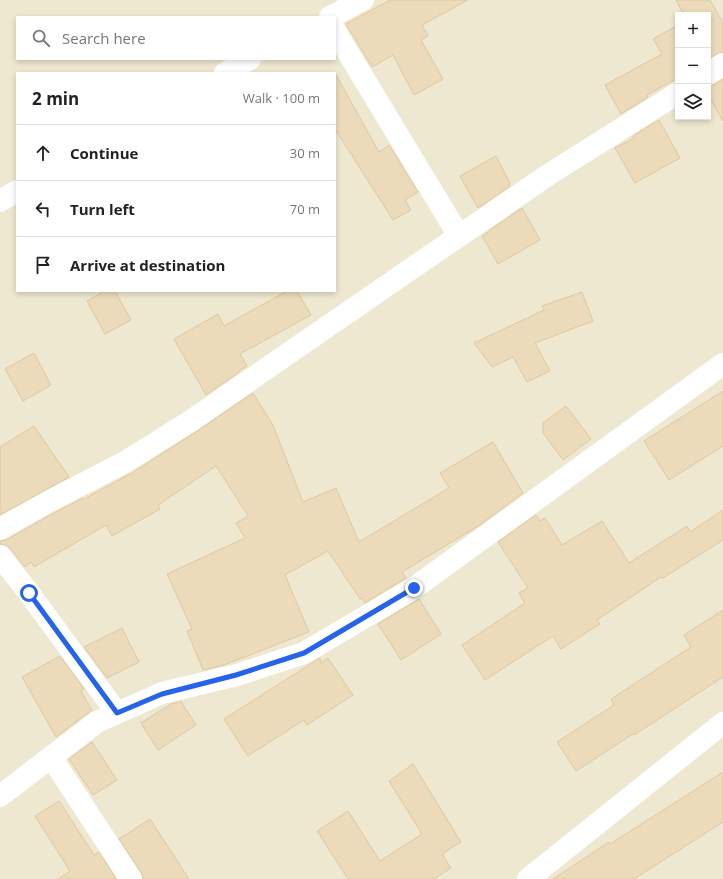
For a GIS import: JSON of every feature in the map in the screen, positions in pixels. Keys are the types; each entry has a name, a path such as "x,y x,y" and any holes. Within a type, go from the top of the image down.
{"street":[{"path":"332,16 363,0"},
{"path":"336,33 459,236"},
{"path":"227,72 248,60"},
{"path":"711,72 723,64"},
{"path":"0,529 125,462 192,420 548,175 675,95"},
{"path":"0,201 16,192"},
{"path":"0,796 97,722 162,694 236,675 304,653 414,588 723,364"},
{"path":"0,556 117,713"},
{"path":"528,879 723,723"},
{"path":"51,757 131,879"}],"shaded area":[{"path":"0,0 723,0 723,879 0,879"}],"building":[{"path":"390,0 468,0 422,25 428,36 421,40 443,79 414,95 393,55 372,67 346,24"},
{"path":"676,0 710,0 723,23 723,52 711,57 711,12 682,12"},
{"path":"675,27 675,80 647,95 648,97 621,114 605,85 662,54 653,39"},
{"path":"336,75 379,152 389,145 418,192 405,200 411,210 393,220 336,131"},
{"path":"723,79 723,121 711,100 711,85"},
{"path":"659,120 680,158 635,183 615,148 634,138 633,136"},
{"path":"496,156 510,183 510,186 478,208 460,176"},
{"path":"522,208 540,240 498,264 482,236"},
{"path":"103,292 116,292 131,320 105,334 87,301"},
{"path":"285,292 298,292 311,315 240,354 247,366 206,395 174,339 218,314 224,326"},
{"path":"582,292 593,321 535,343 550,371 527,382 513,357 492,367 474,343 544,310 542,306"},
{"path":"34,353 51,385 23,401 5,369"},
{"path":"723,391 723,446 669,480 644,441"},
{"path":"253,393 273,425 303,502 336,488 359,542 449,488 440,473 493,442 523,493 480,525 402,572 406,578 365,603 362,598 360,599 328,551 285,575 309,632 224,665 203,670 187,631 192,629 167,574 245,538 236,523 248,516 216,466 158,505 160,509 112,536 106,525 34,567 31,562 25,567 10,548 0,544 0,541 6,540 52,514 83,498 84,499 132,473"},
{"path":"566,406 591,439 563,460 543,433 543,423"},
{"path":"34,426 69,477 0,515 0,447"},
{"path":"723,510 723,540 663,578 661,577 597,620 600,624 561,649 553,636 485,680 462,645 525,603 519,593 528,588 498,542 536,515 540,521 545,518 562,545 602,521 629,563 687,526 690,532"},
{"path":"419,599 441,634 401,660 378,624"},
{"path":"723,610 723,677 576,771 557,742 614,705 611,699 691,647 684,635"},
{"path":"122,628 139,662 107,678 84,647"},
{"path":"60,656 84,689 81,691 92,710 56,737 22,677"},
{"path":"320,658 321,663 328,658 353,695 307,725 304,720 248,756 224,719"},
{"path":"181,701 196,725 158,750 141,723 171,704"},
{"path":"92,742 117,780 93,795 69,759"},
{"path":"413,764 461,842 442,854 451,868 434,879 348,879 317,831 348,811 380,861 422,834 389,781"},
{"path":"723,772 723,822 634,879 553,879 609,842 610,844"},
{"path":"59,801 94,855 99,852 116,879 58,879 70,871 35,816"},
{"path":"150,819 189,879 143,879 141,872 119,839"}],"route":[{"path":"29,593 117,713 162,694 236,675 304,653 414,588"}]}
